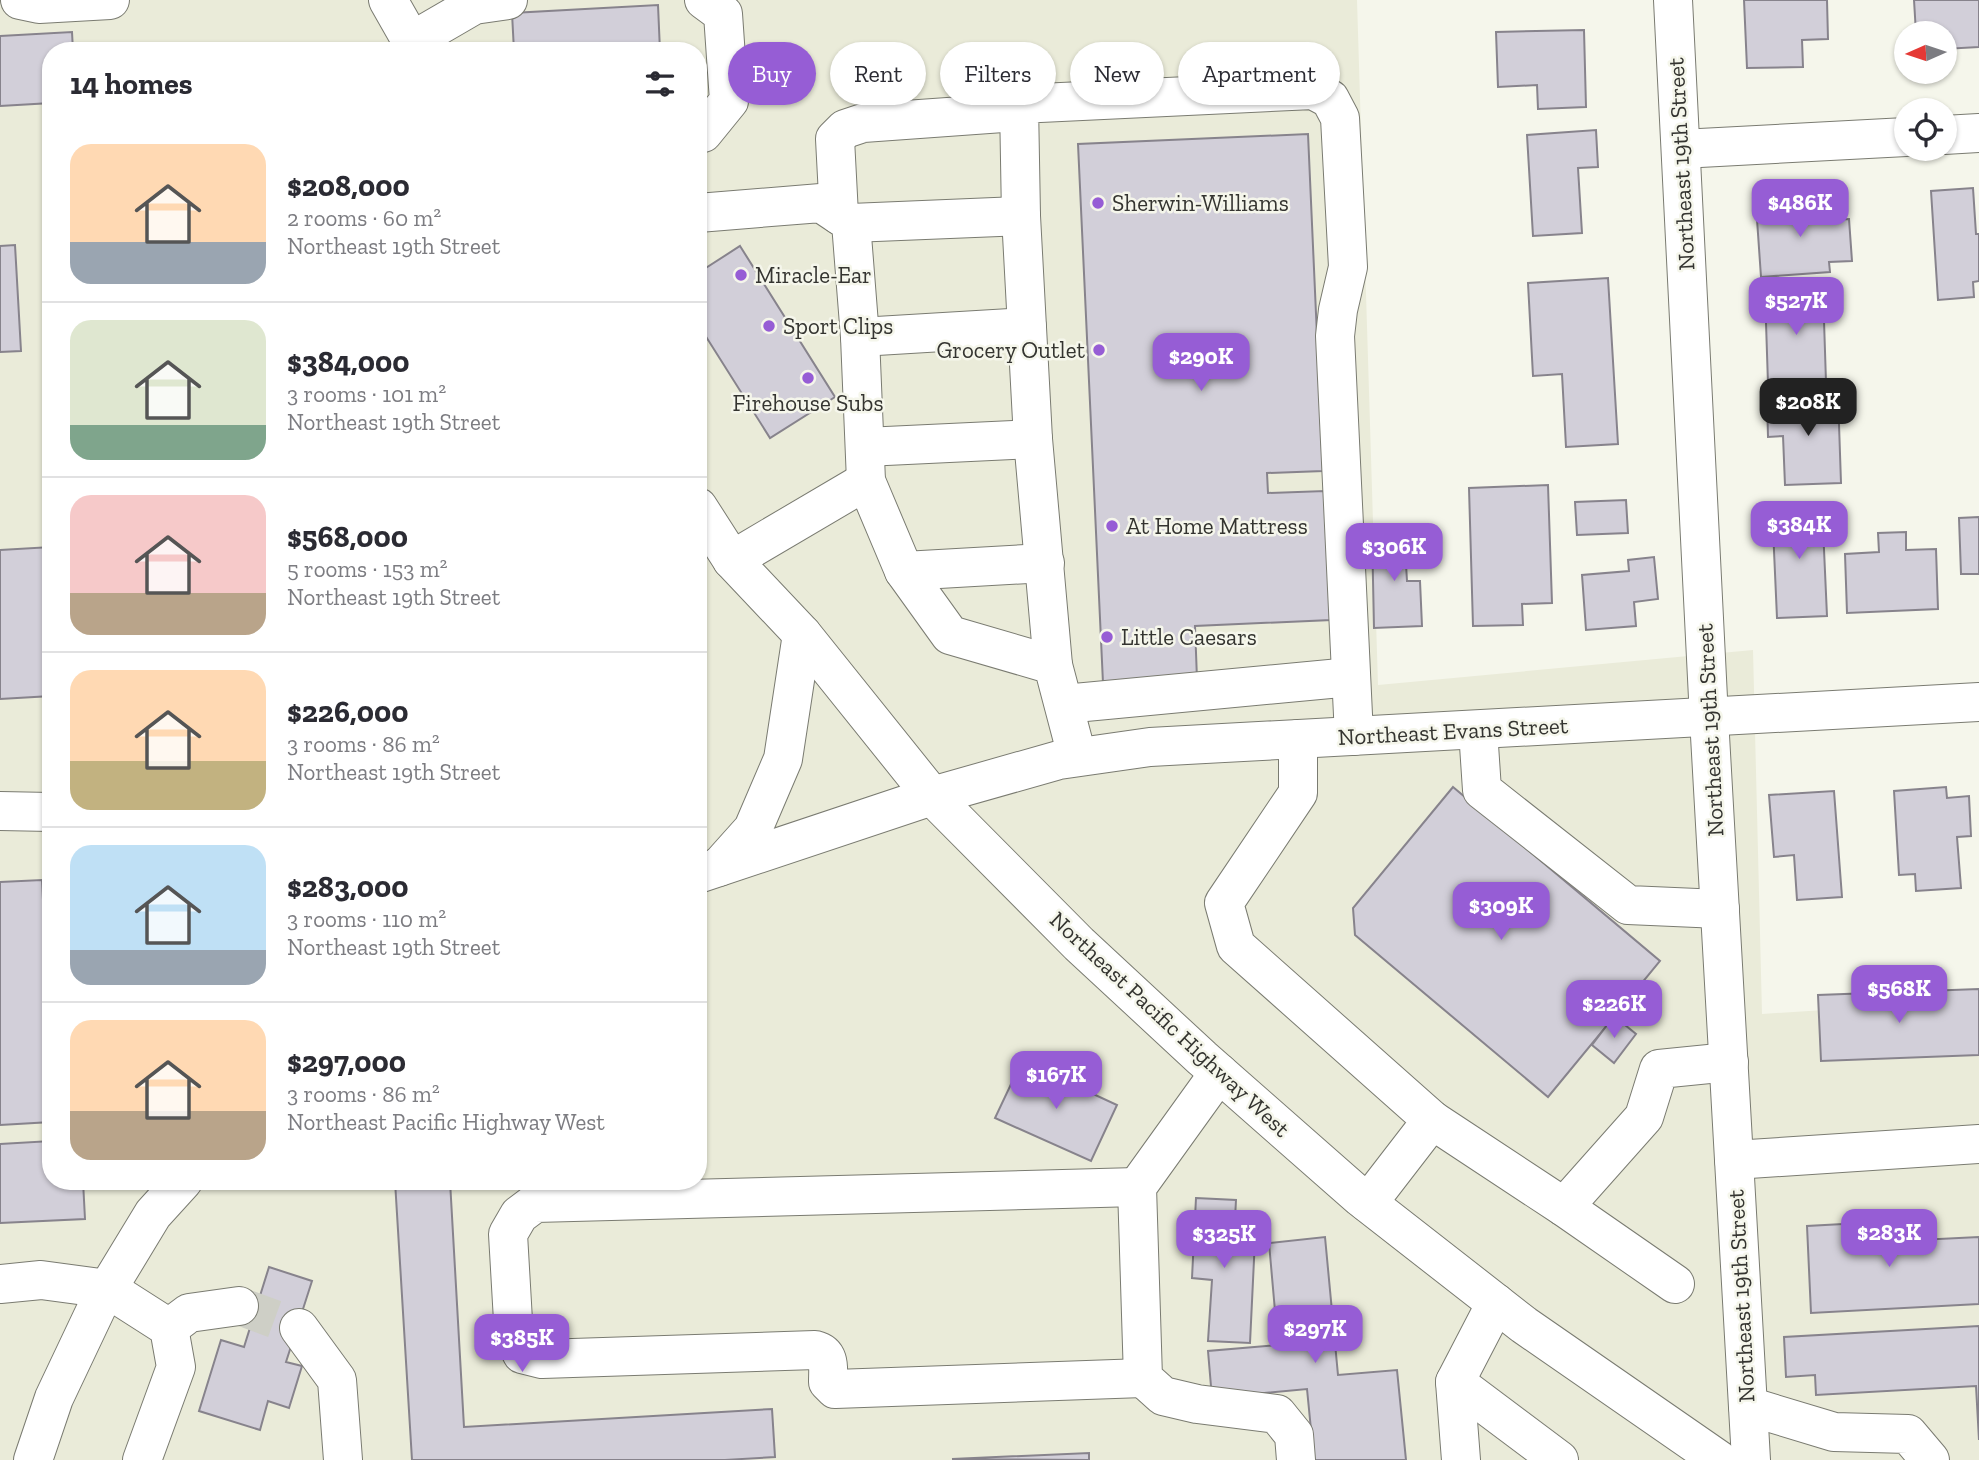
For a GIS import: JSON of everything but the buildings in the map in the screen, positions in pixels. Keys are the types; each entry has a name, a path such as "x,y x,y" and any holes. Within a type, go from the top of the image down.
{"main road":[{"path":"20,0 38,4 110,0"},
{"path":"388,0 412,42"},
{"path":"420,42 474,5 508,0"},
{"path":"704,0 723,14 729,102 707,129"},
{"name":"Northeast 19th Street","path":"1673,0 1709,718 1751,1460"},
{"path":"1077,757 1053,665 1033,439 1021,216 1019,104 1299,90 1312,90 1330,99 1340,118 1348,267 1335,336 1354,736"},
{"path":"1019,112 863,123 845,129 835,139 860,337 866,464 904,571 950,635 1053,665"},
{"path":"1957,134 1979,133"},
{"path":"1681,149 1894,138"},
{"path":"707,212 821,203 845,219 1021,216"},
{"path":"860,337 1027,327"},
{"path":"732,560 866,464 1033,439"},
{"name":"Northeast Pacific Highway West","path":"707,521 732,560 802,634 932,796 1079,944 1219,1073 1368,1203 1524,1325 1719,1460"},
{"path":"904,571 1045,563"},
{"path":"709,871 753,829 783,759 802,634"},
{"path":"1064,704 1351,677"},
{"name":"Northeast Evans Street","path":"709,871 932,796 1059,760 1150,747 1979,702"},
{"path":"1478,730 1482,790 1628,905 1720,909"},
{"path":"1298,739 1298,793 1224,903 1236,946 1432,1120 1675,1284"},
{"path":"0,811 42,812"},
{"path":"1564,1207 1644,1116 1659,1069 1728,1062"},
{"path":"1143,1378 1137,1187 1219,1073"},
{"path":"1368,1203 1432,1120"},
{"path":"1734,1160 1979,1144"},
{"path":"1137,1187 535,1203 519,1215 508,1234 514,1338 522,1354 542,1359 816,1350 827,1357 828,1382 835,1389 1143,1378 1163,1396 1197,1404 1277,1414 1294,1435 1296,1460"},
{"path":"33,1460 54,1398 108,1289 153,1214 175,1190"},
{"path":"0,1284 41,1280 108,1289 169,1328 176,1367 142,1460"},
{"path":"1461,1460 1455,1382 1496,1303"},
{"path":"169,1328 189,1313 239,1306"},
{"path":"299,1328 337,1380 343,1460"},
{"path":"1455,1382 1559,1460"},
{"path":"1748,1406 1835,1432 1908,1434 1930,1460"}],"shaded area":[{"path":"0,0 1357,0 1378,685 1753,650 1762,1014 1979,1000 1979,1460 0,1460"}],"tunnel":[{"path":"239,1306 299,1328"}],"place":[{"name":"Sherwin-Williams","path":"1098,203"},
{"name":"Miracle-Ear","path":"741,275"},
{"name":"Sport Clips","path":"769,326"},
{"name":"Grocery Outlet","path":"1099,350"},
{"name":"Firehouse Subs","path":"808,378"},
{"name":"At Home Mattress","path":"1112,526"},
{"name":"Little Caesars","path":"1107,637"}]}
